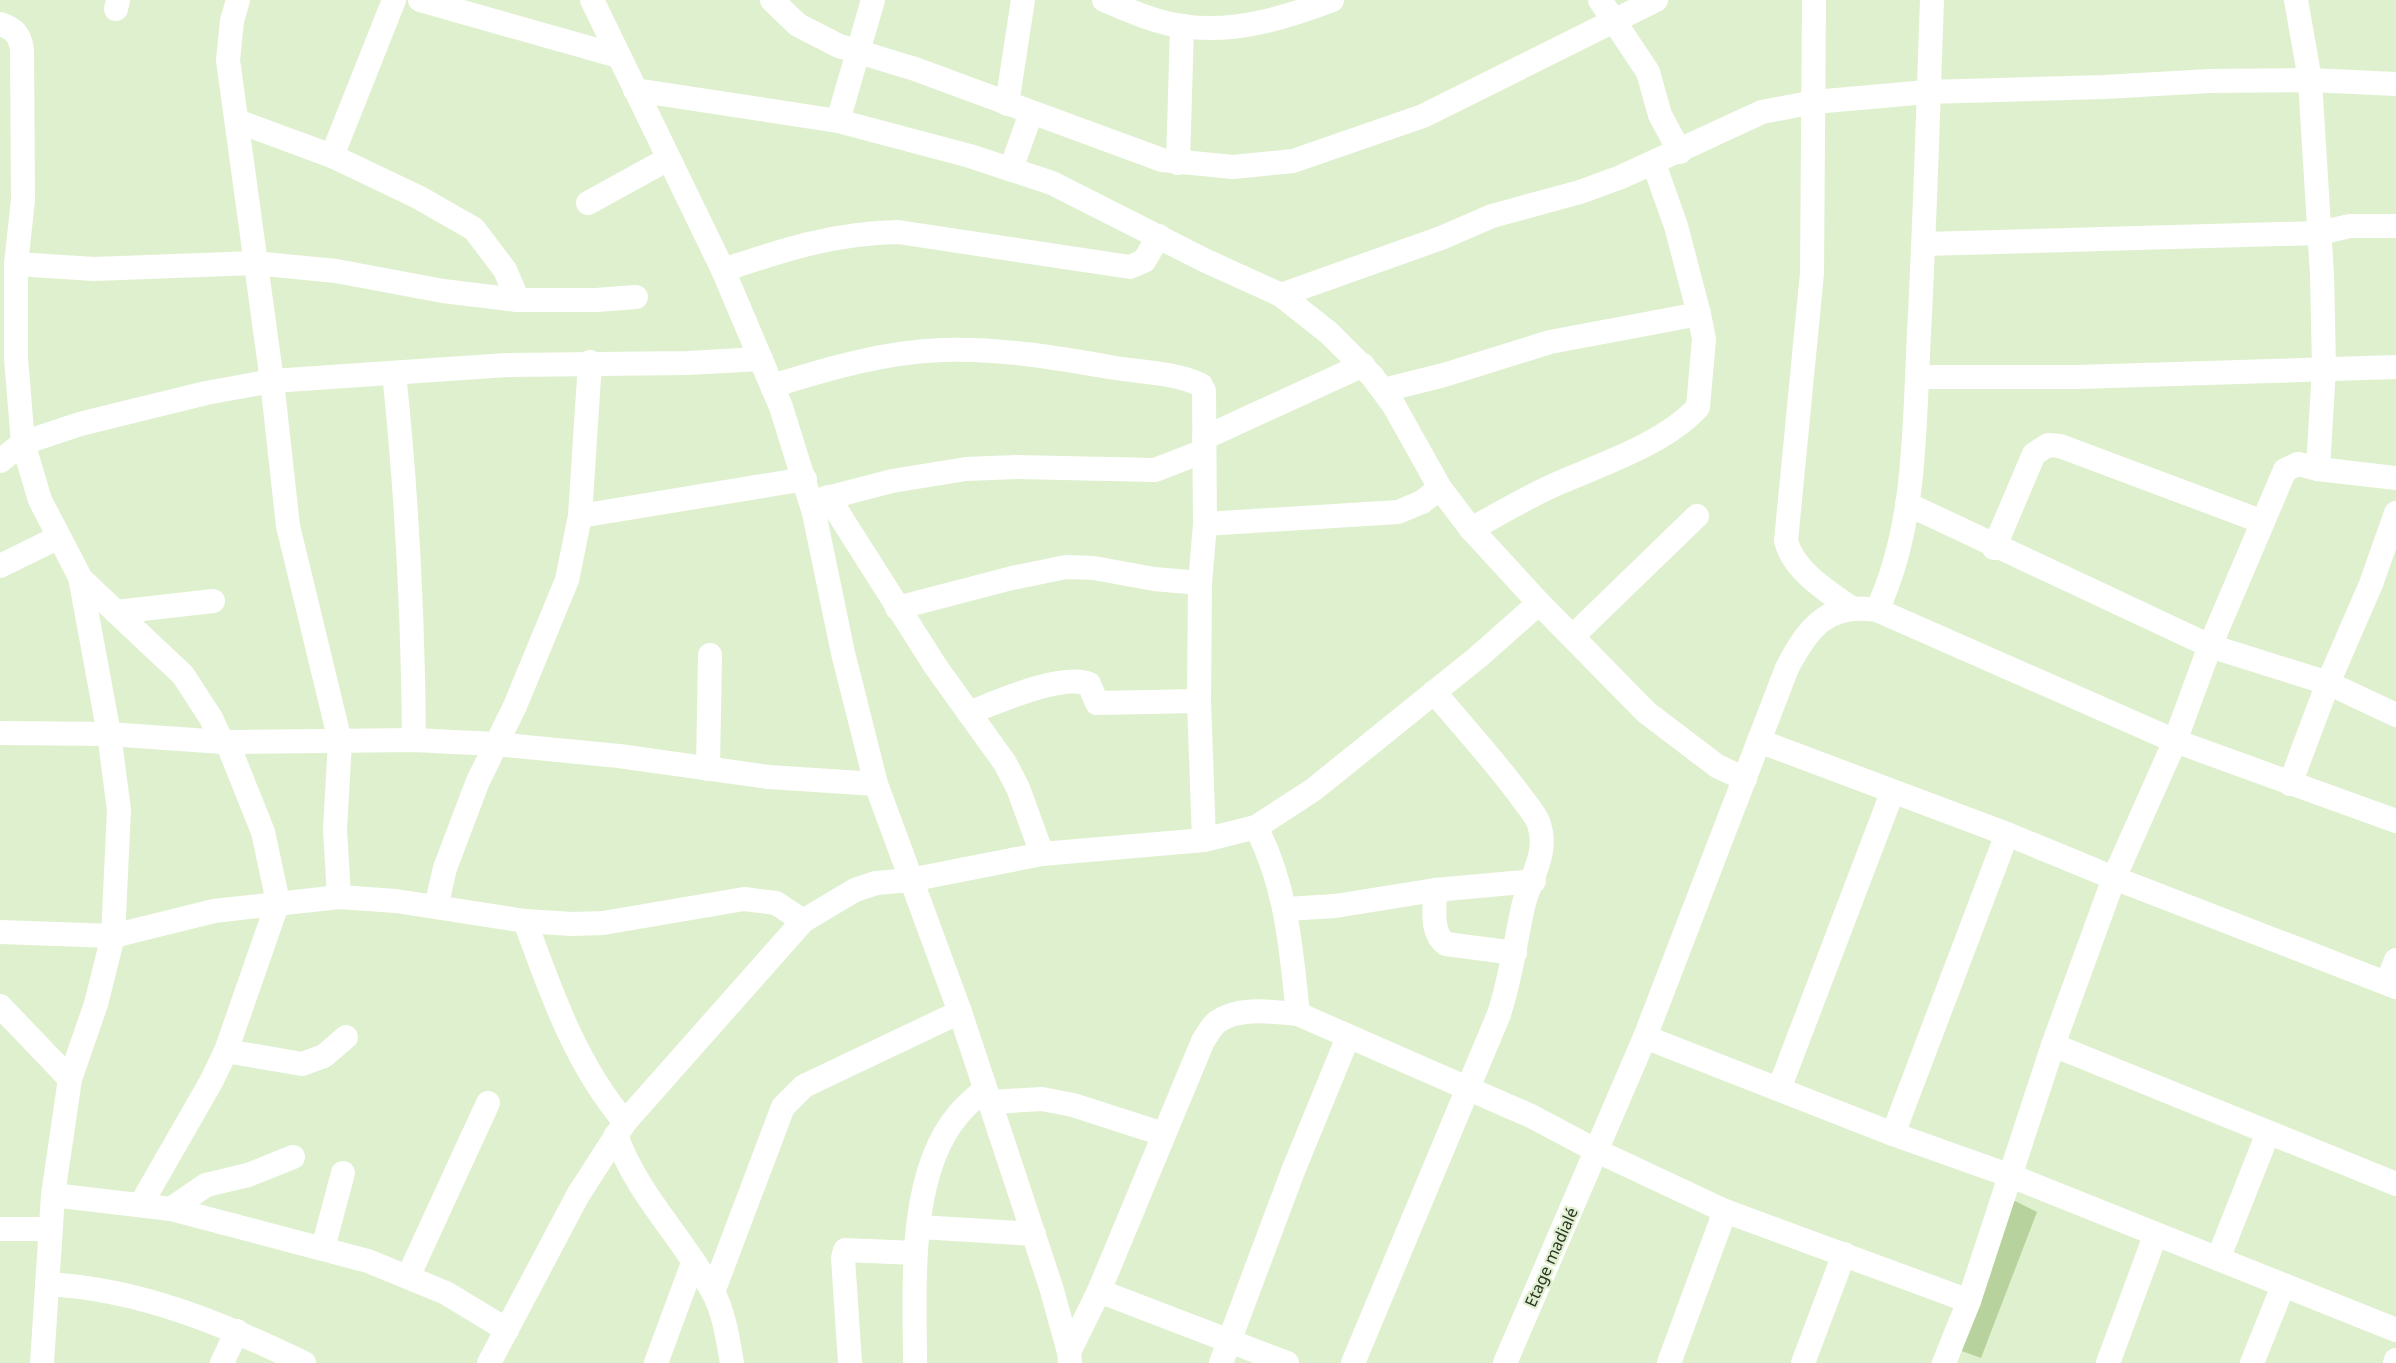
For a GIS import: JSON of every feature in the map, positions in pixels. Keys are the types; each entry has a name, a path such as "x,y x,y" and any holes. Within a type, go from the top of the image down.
{"street":[{"path":"238,0 232,21 228,60 254,263 272,381 288,526 340,741 335,829 339,897"},
{"path":"332,156 394,0"},
{"path":"420,0 618,56"},
{"path":"592,0 723,270 815,493 843,653 876,784 960,1012 1034,1234 1070,1358"},
{"path":"772,0 798,25 860,54 915,69 1031,113 1178,163 1233,167 1293,161 1339,147 1432,112 1607,10 1656,0"},
{"path":"838,121 860,54 873,0"},
{"path":"1007,104 1023,0"},
{"path":"1104,0 1182,26 1217,28 1270,20 1332,0"},
{"path":"1814,0 1812,273 1786,541 1794,560 1819,585 1851,608 1877,610 2175,741 2396,821"},
{"path":"1877,610 1896,562 1907,504 1918,378 1932,0"},
{"path":"2296,0 2310,80 2319,233 2324,367 2318,469"},
{"path":"1607,10 1648,72 1660,115 1680,152"},
{"path":"0,24 13,29 18,35 22,50 23,200 16,264 16,358 23,443 40,500 80,577 109,734 119,810 113,936 96,1004 69,1079 53,1195 42,1363"},
{"path":"1178,163 1182,26"},
{"path":"1281,295 1441,238 1492,216 1580,192 1654,164 1762,112 1814,102 1927,92 2104,87 2210,81 2310,80 2396,84"},
{"path":"635,90 838,121 915,140 1011,169 1052,183 1281,295 1307,314 1363,365 1384,390 1440,488 1471,529 1539,603 1646,712 1707,759 1745,779"},
{"path":"1011,169 1031,113"},
{"path":"237,121 332,156 418,197 474,229 506,270 518,300"},
{"path":"588,203 668,159"},
{"path":"1471,529 1560,482 1620,458 1694,412 1700,398 1703,357 1699,314 1676,226 1654,164"},
{"path":"1924,244 2319,233 2350,226 2396,226"},
{"path":"723,270 812,241 897,232 1130,267 1144,261 1159,236"},
{"path":"16,264 94,268 254,263 336,271 443,291 518,300 596,300 636,297"},
{"path":"1384,390 1444,375 1550,342 1699,314"},
{"path":"772,386 836,368 911,352 963,350 1012,353 1195,383 1204,391 1205,524 1200,583 1199,701 1204,840"},
{"path":"0,461 23,443 80,424 206,393 272,381 590,362 687,363 761,359"},
{"path":"436,907 449,858 495,744 516,706 567,580 580,516 590,362"},
{"path":"580,516 815,493 966,469 1017,467 1155,470 1363,365"},
{"path":"1918,378 2078,377 2324,367 2396,367"},
{"path":"394,373 406,488 413,632 414,740"},
{"path":"1995,548 2034,454 2048,445 2060,446 2263,522"},
{"path":"1947,1362 2011,1176 2052,1046 2114,878 2175,741 2210,646 2285,470 2298,464 2318,469 2396,478"},
{"path":"1205,524 1398,512 1422,502 1440,488"},
{"path":"815,493 1005,763 1018,788 1042,854"},
{"path":"1907,504 1995,548 2210,646 2328,683 2396,715"},
{"path":"2290,784 2328,683 2371,584 2396,513"},
{"path":"1572,637 1697,516"},
{"path":"0,566 59,537"},
{"path":"897,608 1066,567 1094,567 1154,579 1200,583"},
{"path":"80,577 183,675 206,709 225,742 263,832 278,903 225,1052 212,1082 141,1204"},
{"path":"116,612 213,601"},
{"path":"489,1363 578,1195 621,1128 780,950 802,921 855,890 876,883 910,880 1042,854 1204,840 1256,827 1313,790 1539,603"},
{"name":"Etage madialé","path":"1505,1363 1645,1037 1787,668 1811,628 1825,617 1851,608"},
{"path":"708,769 710,655"},
{"path":"969,713 1019,694 1077,682 1089,684 1097,703 1199,701"},
{"path":"1353,1363 1498,1014 1515,953 1525,898 1534,881 1541,844 1537,819 1502,772 1434,692"},
{"path":"0,733 109,734 225,742 414,740 495,744 619,756 769,777 876,784"},
{"path":"1759,741 1892,793 2007,834 2114,878 2392,985 2396,960"},
{"path":"1779,1089 1892,793"},
{"path":"1256,827 1270,854 1286,909 1298,1014"},
{"path":"1893,1134 2007,834"},
{"path":"1286,909 1335,906 1436,890 1534,881"},
{"path":"1436,890 1435,928 1440,940 1446,944 1515,953"},
{"path":"0,932 113,936 214,911 339,897 381,899 525,921 603,923 744,899 776,903 802,921"},
{"path":"525,921 563,1020 621,1128 621,1148 713,1292 722,1317 732,1363"},
{"path":"0,1006 69,1079"},
{"path":"1070,1358 1203,1041 1218,1021 1239,1014 1261,1011 1298,1014 1467,1086 1597,1151 1725,1211 1969,1301"},
{"path":"713,1292 774,1129 788,1099 804,1086 960,1012"},
{"path":"225,1052 302,1064 324,1056 346,1037"},
{"path":"1225,1352 1293,1172 1348,1037"},
{"path":"1645,1037 1893,1134 2011,1176 2155,1236 2396,1330"},
{"path":"2052,1046 2396,1184"},
{"path":"915,1363 915,1253 923,1192 934,1156 958,1115 987,1096 1042,1099 1072,1105 1163,1134"},
{"path":"408,1277 488,1103"},
{"path":"2218,1259 2268,1133"},
{"path":"171,1209 206,1185 248,1175 293,1157"},
{"path":"322,1248 343,1173"},
{"path":"53,1195 171,1209 368,1261 446,1293 507,1330"},
{"path":"1669,1363 1725,1211"},
{"path":"920,1227 1034,1234"},
{"path":"0,1229 50,1229"},
{"path":"2108,1363 2155,1236"},
{"path":"850,1363 843,1258 845,1250 915,1253"},
{"path":"1803,1363 1844,1254"},
{"path":"656,1363 693,1263"},
{"path":"47,1284 82,1286 131,1295 237,1331 304,1363"},
{"path":"2253,1363 2283,1286"},
{"path":"1099,1291 1225,1352 1287,1363"},
{"path":"222,1363 237,1331"}],"green space":[{"path":"2013,1200 2037,1212 1981,1358 1951,1347"}]}
